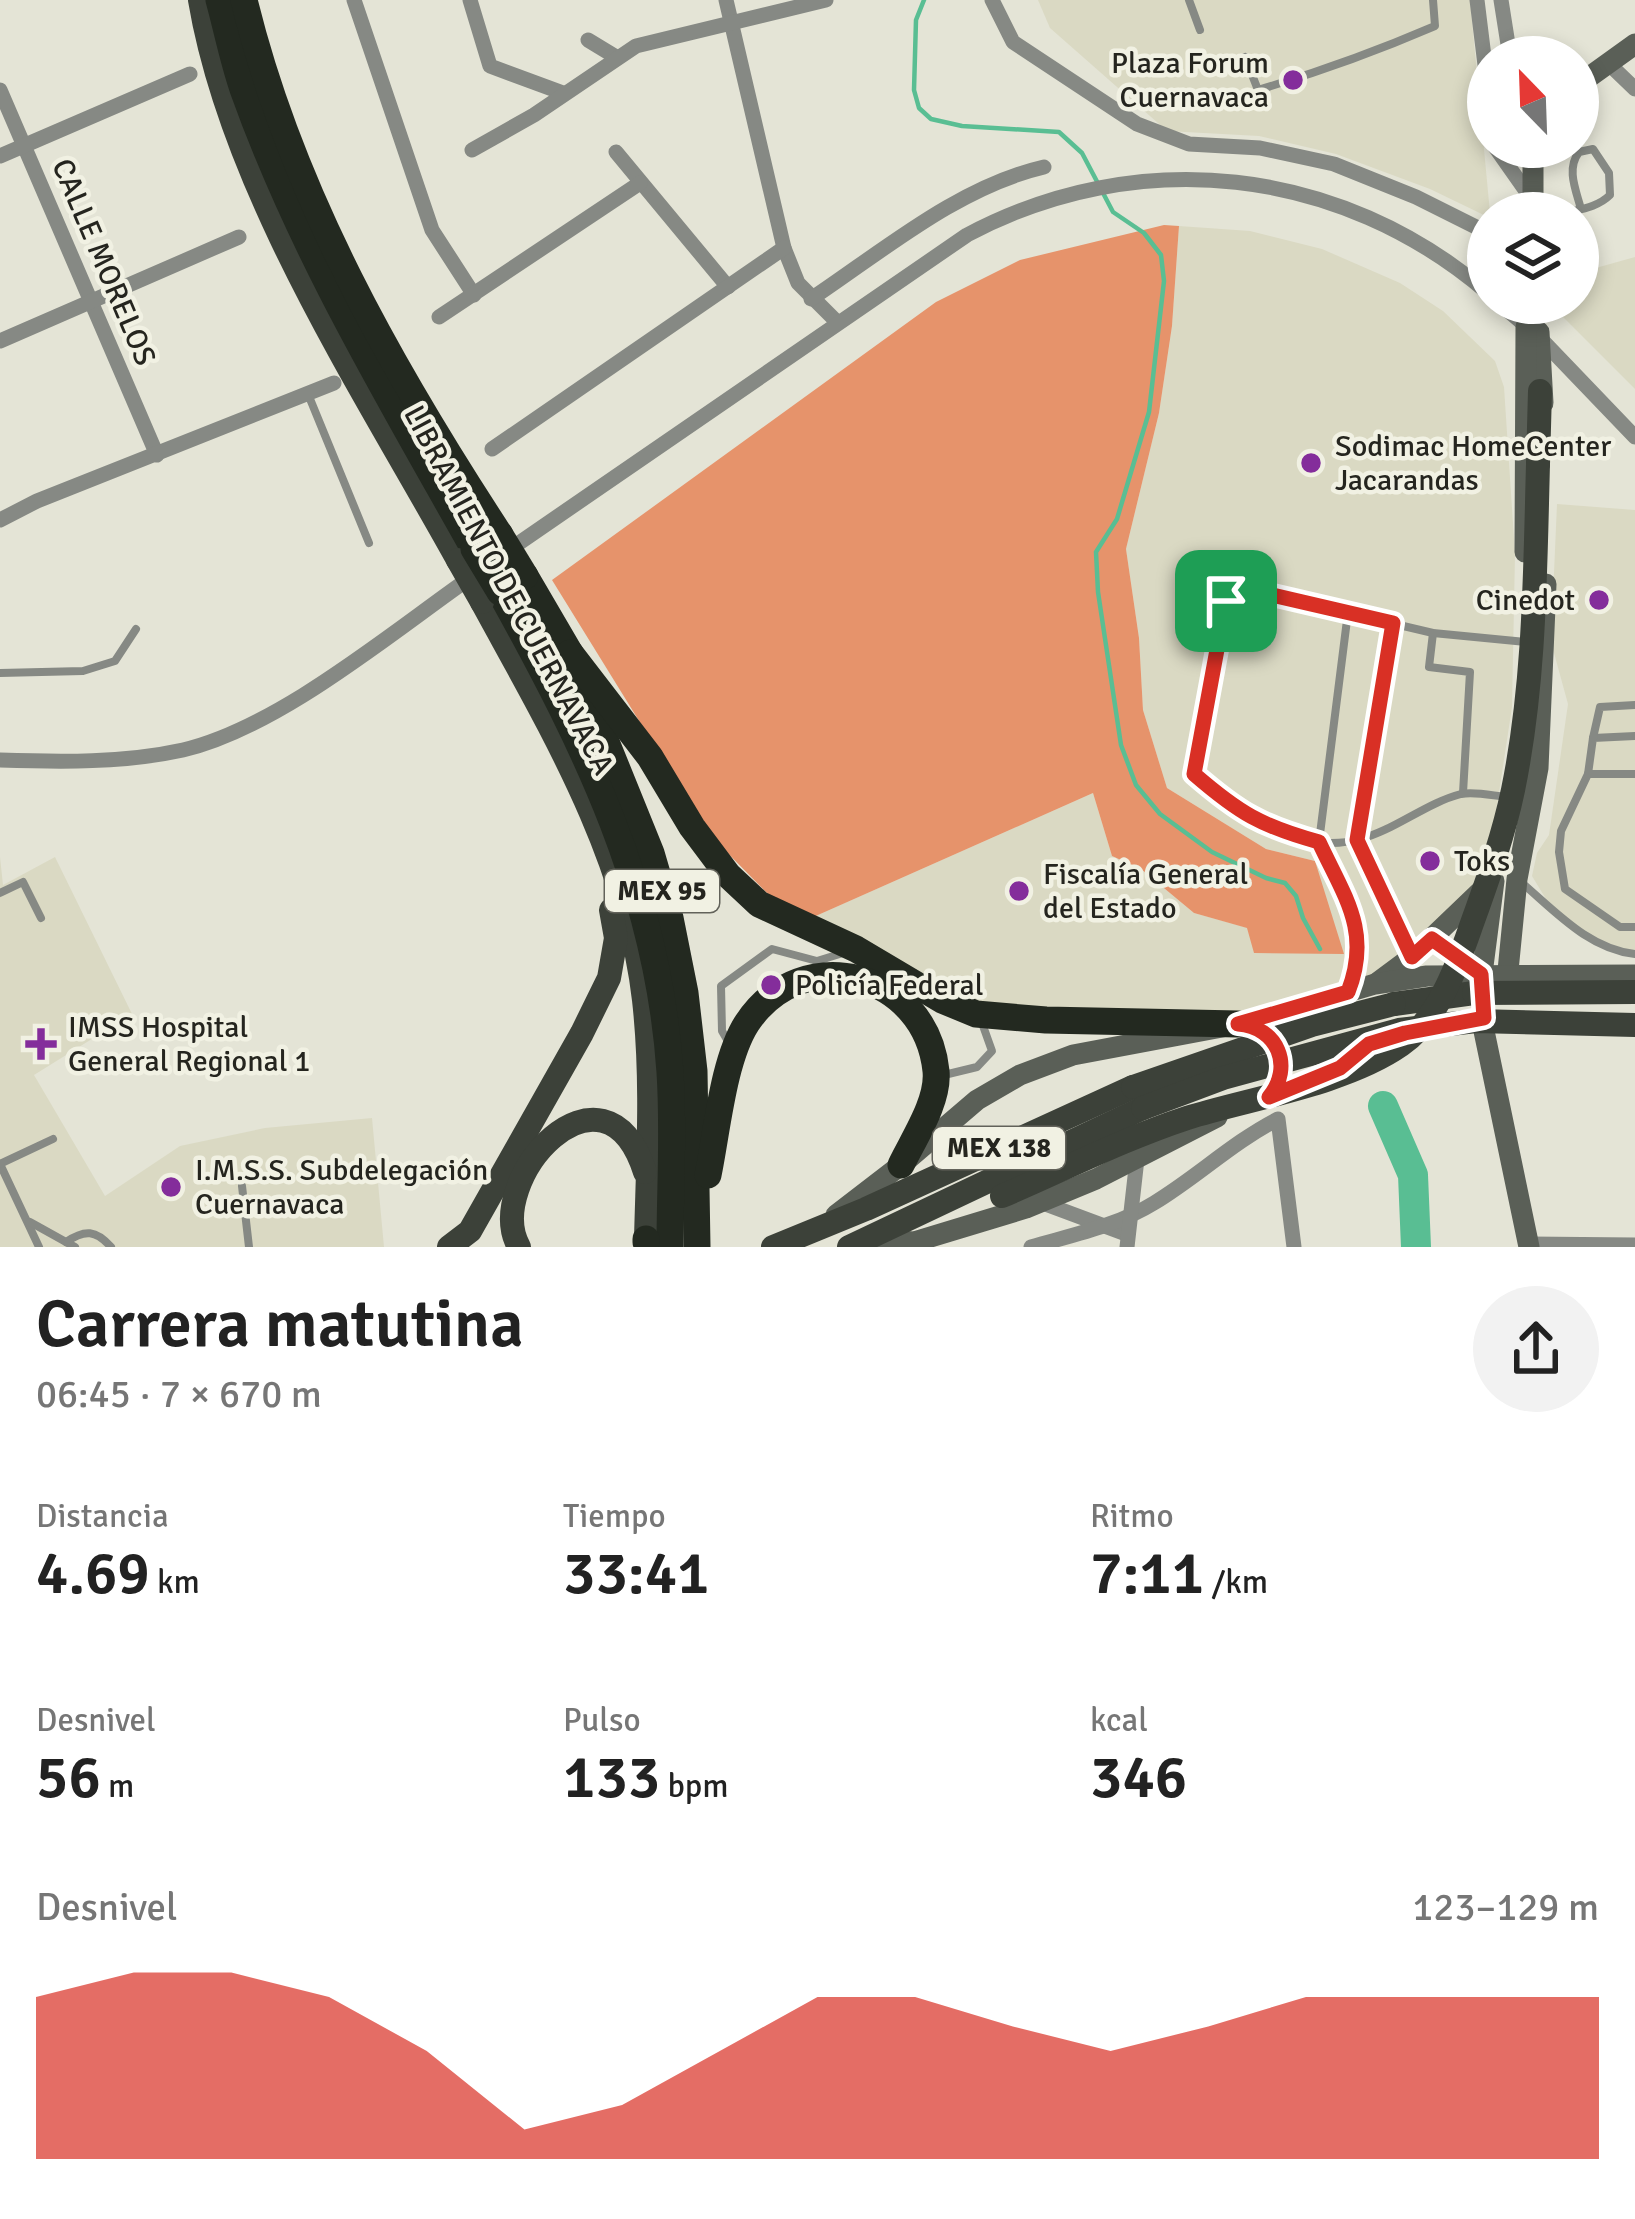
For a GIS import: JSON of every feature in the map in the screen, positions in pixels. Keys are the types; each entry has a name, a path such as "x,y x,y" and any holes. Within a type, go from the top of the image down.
{"highway":[{"name":"MEX 95","path":"219,0 242,86 328,288 466,554 603,789 647,925 660,988 670,1072 668,1241"},
{"name":"MEX 95","path":"244,0 260,64 318,216 357,292 570,653 651,853 685,993 694,1071 668,1241"},
{"path":"570,653 650,757 728,875 758,904 976,1014 1238,1024"},
{"path":"668,1241 744,1027 782,986 805,976 835,973 865,979 894,996 929,1041 937,1075 901,1166"}],"main road":[{"name":"LIBRAMIENTO DE CUERNAVACA","path":"200,0 229,106 274,221 466,554"},
{"name":"LIBRAMIENTO DE CUERNAVACA","path":"257,0 272,62 320,191 356,267 477,483 500,535"},
{"path":"1599,70 1635,44"},
{"path":"1529,1245 1486,1023 1506,878 1507,797 1535,643 1547,435 1534,324"},
{"path":"1375,984 1506,878 1539,761 1534,324"},
{"path":"859,1243 1158,1129 1279,1094 1377,1058 1402,1044 1424,1023 1466,941 1514,789 1534,615 1540,391"},
{"name":"LIBRAMIENTO DE CUERNAVACA","path":"491,597 584,797 613,867 631,928 644,996 651,1075 647,1178 668,1241"},
{"path":"1514,757 1539,761"},
{"path":"449,1247 470,1232 609,978 616,938 584,797"},
{"path":"1432,939 1495,980"},
{"name":"MEX 138","path":"811,1233 901,1166 957,1114 1020,1075 1101,1049 1238,1024 1375,984 1635,983"},
{"name":"MEX 138","path":"773,1247 1133,1087 1312,1025 1394,1004 1474,993 1635,983"},
{"name":"MEX 138","path":"992,1191 1143,1108 1223,1078 1399,1030 1476,1021 1635,1025"},
{"path":"1345,1066 1369,1044 1405,1033 1486,1023"},
{"name":"MEX 138","path":"859,1243 914,1242 1040,1202 1223,1114 1384,1052 1486,1023 1635,1035"},
{"path":"1238,1024 1263,1030 1279,1051 1281,1076 1269,1097"},
{"path":"519,1247 511,1219 514,1196 546,1141 562,1126 604,1121 626,1135 639,1152 647,1178"}],"street":[{"path":"354,0 433,230 474,295"},
{"path":"470,0 490,66 562,93"},
{"path":"726,0 784,248 798,283 838,322"},
{"path":"472,150 534,115 636,46 826,0"},
{"path":"992,0 1013,42 1137,124 1189,143 1260,148 1334,164 1467,222"},
{"path":"1477,0 1481,36"},
{"path":"1502,0 1507,36"},
{"path":"588,40 616,57"},
{"path":"1608,63 1635,89"},
{"path":"0,156 190,74"},
{"name":"CALLE MORELOS","path":"0,90 158,455"},
{"path":"616,152 728,287"},
{"path":"811,299 959,201 1018,173 1044,167"},
{"path":"0,760 120,759 184,749 235,732 284,707 838,322 1006,214 1125,182 1214,178 1312,198 1363,215 1408,237 1467,278"},
{"path":"439,317 640,183"},
{"path":"0,340 239,237"},
{"path":"492,448 784,248"},
{"path":"1537,324 1635,437"},
{"path":"0,520 334,383"},
{"path":"1127,1232 1153,1204 1247,1136 1278,1120 1294,1247"},
{"path":"1127,1232 1137,1159"},
{"path":"1040,1202 1127,1232"},
{"path":"1030,1247 1106,1225"},
{"path":"1529,1245 1635,1245"}],"lane":[{"path":"1189,0 1200,30"},
{"path":"1245,57 1258,90 1371,54 1435,26 1433,0"},
{"path":"1593,149 1610,173 1610,195 1581,209 1573,181 1574,160 1579,152 1593,149"},
{"path":"308,394 369,543"},
{"path":"1507,797 1463,794 1357,840 1319,842 1272,829 1236,810 1194,774 1226,601 1238,587 1433,632 1535,643"},
{"path":"1348,613 1319,842 1358,925 1360,954 1348,992"},
{"path":"1393,623 1357,840 1412,957"},
{"path":"0,673 83,671 115,661 136,628"},
{"path":"1433,632 1429,667 1470,672 1463,794"},
{"path":"1635,705 1600,707 1588,774 1561,831 1559,852 1565,890 1620,927 1635,927"},
{"path":"1593,738 1635,736"},
{"path":"1588,774 1635,774"},
{"path":"1506,878 1586,937 1614,952 1635,954"},
{"path":"0,893 23,882 41,918"},
{"path":"734,1052 722,1031 721,986 772,949 817,961 856,950"},
{"path":"937,1075 977,1067 992,1052 990,1036 976,1014"},
{"path":"39,1247 0,1164 52,1139"},
{"path":"242,1186 249,1247"},
{"path":"30,1222 70,1244 94,1232 111,1247"}],"shaded area":[{"name":"Plaza Forum Cuernavaca","path":"1038,0 1470,0 1473,36 1467,36 1467,168 1486,168 1488,192 1467,192 1467,207 1336,154 1259,136 1167,131 1050,28"},
{"path":"1164,225 1179,226 1172,326 1159,413 1126,549 1143,710 1167,788 1266,849 1315,861 1344,954 1254,953 1247,928 1194,913 1141,869 1112,856 1093,793 809,919 767,893 709,834 552,580 936,302 1020,260"},
{"path":"1179,226 1250,231 1322,249 1400,283 1443,311 1495,361 1504,387 1515,554 1512,707 1486,878 1406,967 1283,1012 1002,1021 809,919 1093,793 1112,856 1141,869 1194,913 1248,928 1315,861 1266,849 1167,788 1143,710 1126,549 1159,413 1172,326"},
{"path":"1635,257 1635,389 1570,324 1599,324 1599,267"},
{"path":"1557,504 1635,510 1635,953 1586,937 1549,904 1532,876 1537,853 1549,835 1568,704 1551,642"},
{"name":"IMSS Hospital General Regional 1","path":"0,857 3,885 55,857 132,1014 34,1075 105,1196 180,1146 265,1128 372,1118 384,1247 0,1247"}],"waterway":[{"path":"924,0 916,20 914,90 919,108 931,119 962,126 1059,132 1082,153 1113,212 1144,233 1161,255 1164,281 1149,412 1117,519 1096,552 1121,745 1136,785 1160,814 1212,852 1285,883 1296,896 1320,949"},
{"path":"1383,1106 1413,1175 1416,1247"}],"place":[{"name":"Plaza Forum Cuernavaca","path":"1293,80"},
{"name":"Sodimac HomeCenter Jacarandas","path":"1311,463"},
{"name":"Cinedot","path":"1599,600"},
{"name":"Toks","path":"1430,861"},
{"name":"Fiscalía General del Estado","path":"1019,891"},
{"name":"Policía Federal","path":"771,985"},
{"name":"IMSS Hospital General Regional 1","path":"41,1044"},
{"name":"I.M.S.S. Subdelegación Cuernavaca","path":"171,1187"}],"route":[{"path":"1238,587 1393,623 1357,840 1412,957 1432,939 1481,974 1484,1018 1369,1044 1340,1068 1269,1097 1281,1076 1279,1051 1263,1030 1238,1024 1348,992 1360,954 1358,925 1319,842 1272,829 1236,810 1194,774 1226,601 1238,587"}]}
